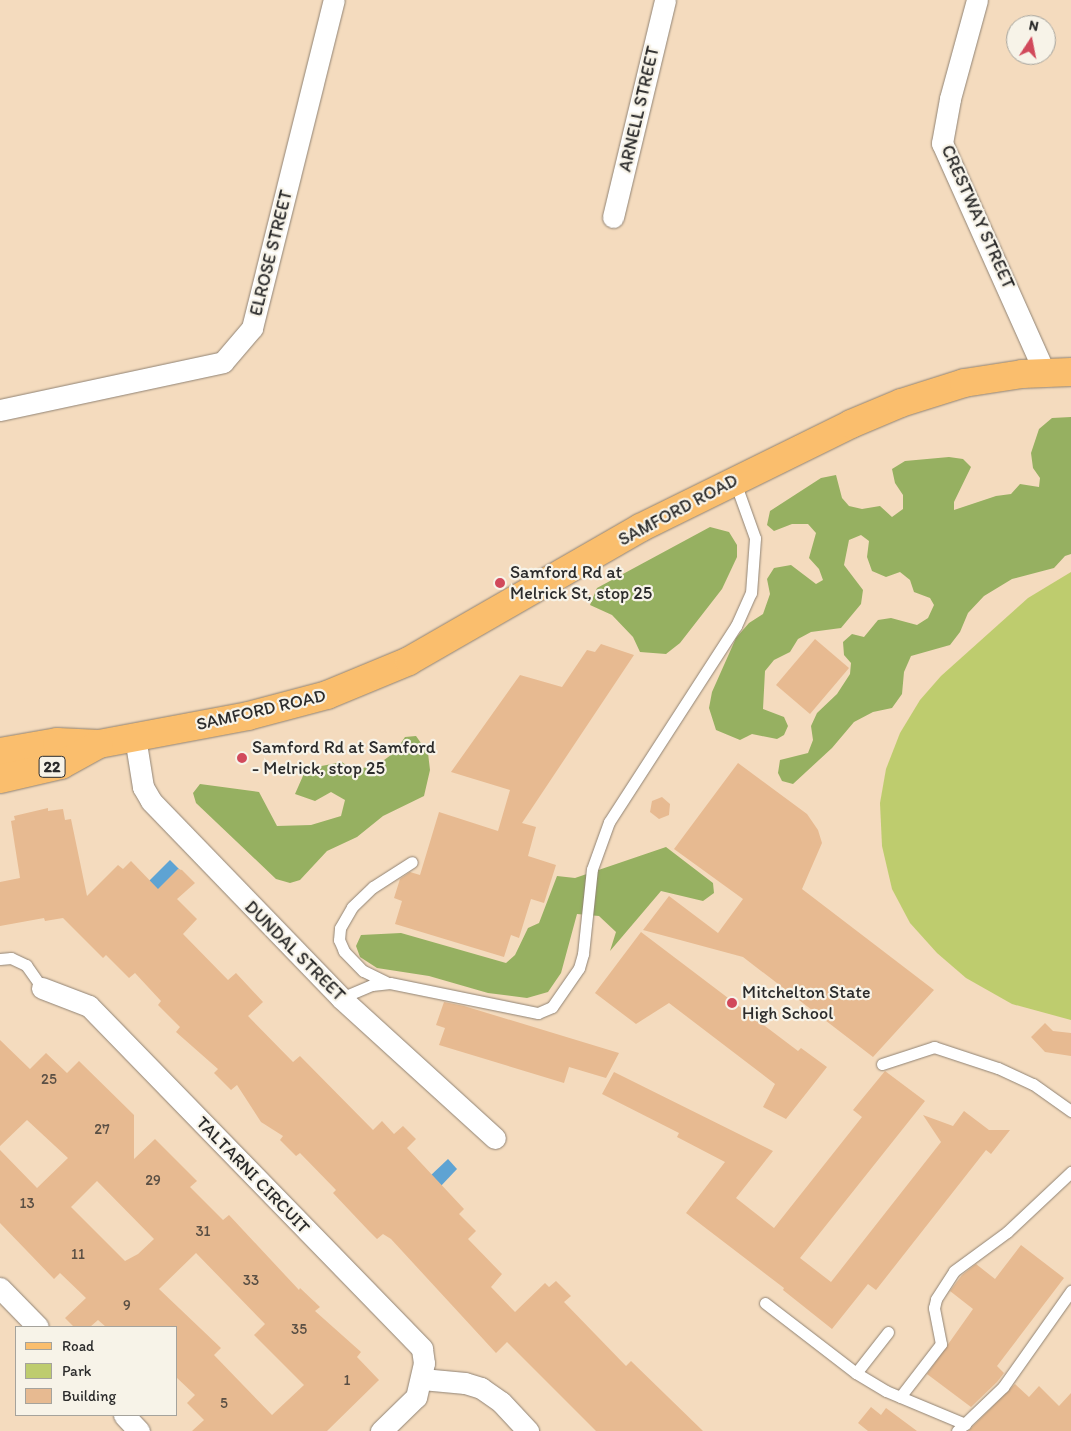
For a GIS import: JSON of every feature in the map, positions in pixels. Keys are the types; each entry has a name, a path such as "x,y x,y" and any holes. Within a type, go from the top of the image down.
{"main road":[{"name":"SAMFORD ROAD","path":"0,752 57,742 99,744 290,707 366,682 409,661 640,528 851,424 933,392 996,376 1058,372"},
{"name":"SAMFORD ROAD","path":"0,779 61,765 99,744"}],"street":[{"name":"ELROSE STREET","path":"0,410 222,362 252,328 334,0"},
{"name":"ARNELL STREET","path":"613,218 665,0"},
{"name":"CRESTWAY STREET","path":"977,0 950,100 942,143 1058,372"},
{"name":"DUNDAL STREET","path":"135,737 144,787 152,801 341,998 495,1138"},
{"name":"TALTARNI CIRCUIT","path":"42,988 89,1006 422,1350 424,1363 422,1379 416,1397 381,1431"},
{"path":"0,1288 37,1326"},
{"path":"422,1379 465,1383 481,1388 501,1402 528,1431"},
{"path":"125,1416 139,1431"}],"lane":[{"path":"412,862 373,887 352,907 340,928 340,940 344,951 363,971 390,983 538,1013 552,1007 579,968 584,954 592,869 610,822 736,626 751,593 755,538 735,480"},
{"name":"TALTARNI CIRCUIT","path":"0,959 11,958 26,965 42,988"},
{"path":"341,998 372,985 390,983"},
{"path":"882,1064 934,1047 998,1068 1033,1084 1071,1111"},
{"path":"900,1397 941,1344 934,1308 936,1299 954,1271 1006,1232 1071,1172"},
{"path":"765,1303 856,1373 961,1427 1003,1387 1071,1291"},
{"path":"856,1373 888,1332"}],"green space":[{"path":"1071,417 1071,554 1065,556 1054,568 1012,579 984,596 968,613 960,632 950,645 911,656 904,672 902,694 892,708 873,712 854,722 832,748 793,784 782,781 778,773 780,760 808,753 813,740 811,726 817,713 837,694 850,674 851,663 844,655 843,642 852,634 864,637 878,620 891,618 917,625 928,618 934,605 930,598 914,592 910,580 900,572 886,577 872,571 867,557 869,541 861,535 849,540 844,565 863,590 861,604 841,628 811,632 798,639 790,652 774,660 765,671 763,709 784,717 788,726 784,735 777,739 752,734 740,740 716,730 709,708 712,692 736,638 749,623 763,614 770,594 767,579 774,568 791,565 816,584 823,580 819,569 809,558 816,533 808,524 792,524 774,531 767,525 770,511 821,478 836,475 842,498 849,506 862,509 880,506 892,517 903,509 903,495 895,483 892,469 905,461 949,457 963,459 971,467 954,502 954,510 996,496 1011,494 1020,484 1039,487 1040,478 1033,468 1031,453 1039,429 1052,418"},
{"path":"710,527 729,532 737,545 737,557 722,589 680,643 666,654 640,652 633,637 612,615 590,605 597,588"},
{"path":"1071,572 1071,1020 1012,1004 966,978 937,953 910,923 892,889 882,846 880,803 886,769 900,733 920,700 941,676 1028,598"},
{"path":"416,736 428,753 430,770 424,796 383,816 357,837 327,851 300,880 290,883 276,879 196,803 193,793 200,784 259,792 277,826 311,825 341,816 345,800 331,792 315,801 295,794 306,769 342,762 353,771 380,763 395,752 405,737"},
{"path":"666,847 713,883 714,893 703,901 661,891 610,951 616,932 599,916 577,914 561,973 548,992 527,998 488,993 429,976 377,968 360,957 356,946 361,935 401,933 506,963 515,955 528,928 539,923 557,876 575,878"}],"water":[{"path":"170,860 180,870 158,892 148,882"},
{"path":"448,1159 457,1169 439,1188 429,1177"}],"building":[{"path":"815,639 849,668 810,714 776,685"},
{"path":"601,644 634,655 522,823 536,827 528,856 556,865 544,903 531,899 519,938 511,935 504,957 395,924 402,901 394,898 400,879 410,872 420,875 439,812 498,831 510,790 451,772 520,675 562,687 587,650 595,652"},
{"path":"738,763 807,814 818,830 822,843 802,889 934,990 873,1057 743,957 643,930 669,896 718,933 743,899 674,849"},
{"path":"662,797 670,804 669,815 659,819 650,812 652,801"},
{"path":"48,808 48,811 63,809 65,820 71,819 87,896 118,865 123,869 131,861 158,889 178,869 182,870 195,883 177,899 197,919 183,934 228,980 236,973 263,1002 248,1016 293,1062 300,1056 373,1130 382,1121 394,1134 403,1126 416,1139 407,1148 464,1209 459,1214 476,1231 468,1239 502,1274 491,1287 515,1312 545,1283 549,1287 556,1281 571,1296 564,1302 626,1366 631,1361 703,1431 596,1431 507,1342 496,1353 391,1239 383,1234 377,1239 333,1193 336,1190 300,1153 296,1156 280,1140 283,1136 261,1122 237,1085 231,1090 214,1073 218,1069 176,1032 180,1027 158,1005 161,1001 135,973 129,978 106,955 103,958 63,918 45,921 44,918 0,926 0,882 20,878 11,821 15,820 14,816"},
{"path":"641,932 798,1051 801,1048 827,1067 786,1119 763,1107 775,1084 669,1003 636,1024 595,993"},
{"path":"444,1002 464,1006 619,1053 606,1078 569,1067 564,1083 439,1045 445,1028 436,1025"},
{"path":"1045,1023 1053,1031 1071,1033 1071,1056 1045,1052 1031,1037"},
{"path":"0,1040 30,1069 46,1053 67,1073 79,1061 134,1115 134,1159 155,1139 197,1181 190,1187 223,1220 229,1215 299,1290 300,1288 320,1307 315,1311 361,1352 357,1357 379,1380 327,1431 192,1431 204,1420 187,1403 195,1395 178,1379 178,1326 105,1326 98,1320 91,1326 73,1326 65,1318 86,1298 60,1273 54,1279 0,1223 0,1150 37,1188 68,1158 27,1120 0,1146","holes":["97,1181 154,1239 138,1254 125,1261 71,1207","196,1253 265,1324 254,1335 304,1385 272,1415 214,1355 221,1348 159,1289"]},
{"path":"885,1071 925,1101 800,1258 831,1282 941,1142 923,1115 953,1126 964,1111 989,1130 1010,1130 991,1154 986,1150 876,1290 868,1284 832,1329 783,1290 784,1288 686,1213 725,1162 677,1137 679,1133 602,1094 614,1072 773,1151 736,1198 774,1228 862,1117 853,1110"},
{"path":"1021,1245 1064,1278 997,1366 1004,1373 971,1407 927,1374 973,1309 950,1291 962,1275 976,1264 995,1279"},
{"path":"1015,1384 1029,1397 1039,1386 1059,1406 1071,1393 1071,1431 968,1431"},
{"path":"871,1407 881,1415 886,1408 917,1431 868,1431 858,1423"}],"place":[{"name":"Samford Rd at Melrick St, stop 25","path":"500,583"},
{"name":"Samford Rd at Samford - Melrick, stop 25","path":"242,758"},
{"name":"Mitchelton State High School","path":"732,1003"}]}
